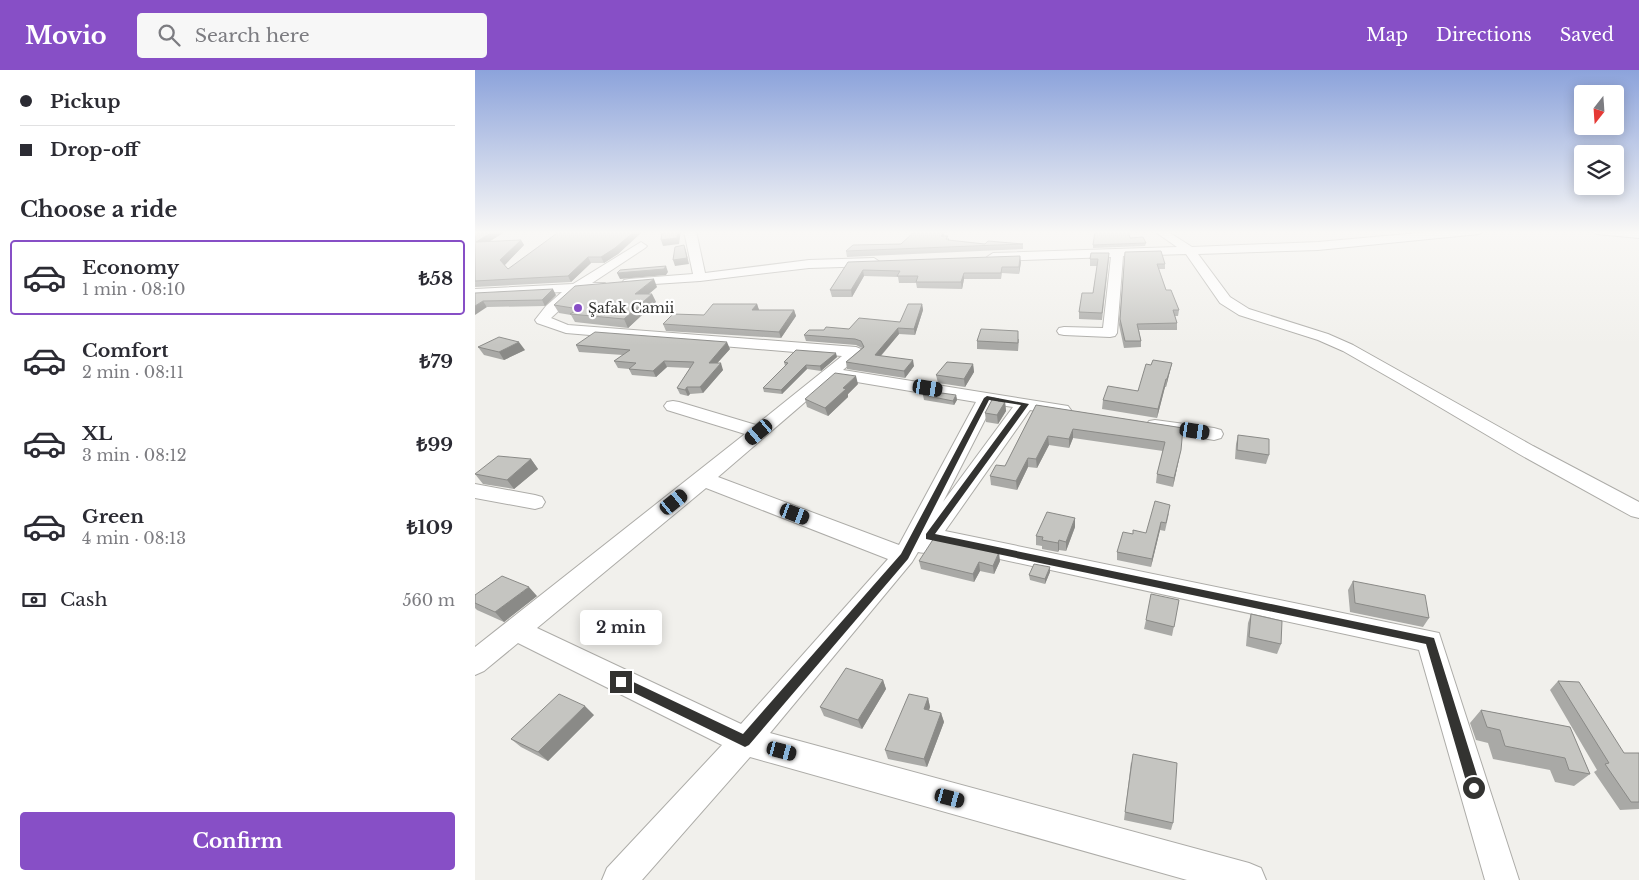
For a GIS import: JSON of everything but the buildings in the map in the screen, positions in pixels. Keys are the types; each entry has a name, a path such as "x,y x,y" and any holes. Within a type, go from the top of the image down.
{"street":[{"path":"475,663 703,479 856,352 566,329 542,320 549,310 607,269"},
{"path":"697,269 699,277"},
{"path":"475,293 578,288 768,269"},
{"path":"1065,331 1111,333 1116,269"},
{"path":"1204,269 1225,300 1232,306 1244,312 1323,337 1348,348 1526,450 1639,511"},
{"path":"830,373 1073,412"},
{"path":"619,880 745,741 904,556 987,398"},
{"path":"860,631 1025,404"},
{"path":"673,406 759,432"},
{"path":"1139,422 1214,434"},
{"path":"703,479 904,556"},
{"path":"475,491 535,502"},
{"path":"929,536 1430,641 1502,880"},
{"path":"516,630 745,741 1249,880"}],"place":[{"name":"Şafak Camii","path":"578,308"}],"route":[{"path":"621,682 745,741 872,596 904,556 987,398 1025,404 929,536 1430,641 1474,788"}]}
